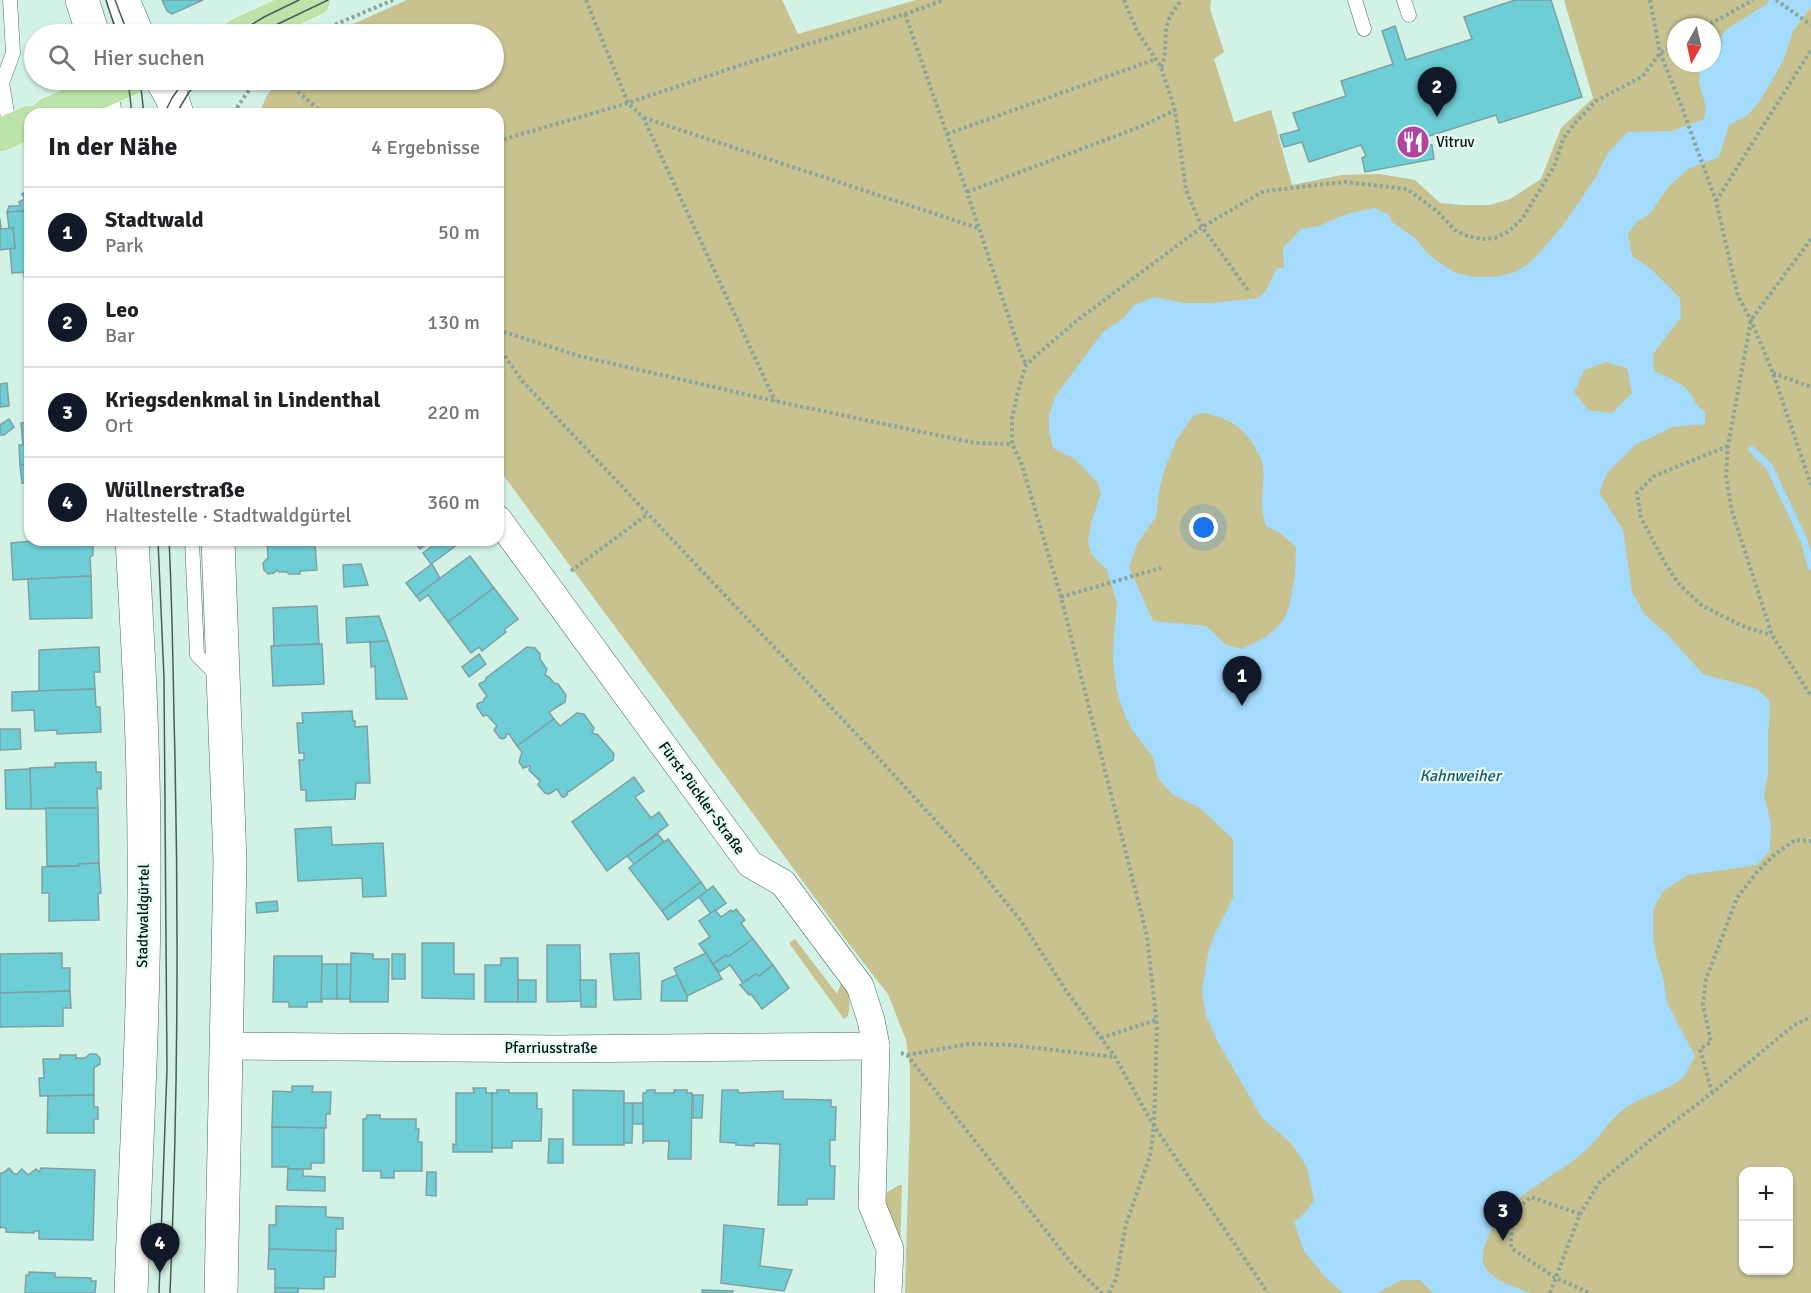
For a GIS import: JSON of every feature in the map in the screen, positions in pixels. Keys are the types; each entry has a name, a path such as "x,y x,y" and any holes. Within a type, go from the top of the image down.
{"main road":[{"path":"82,0 90,24"},
{"path":"123,0 133,24"},
{"path":"261,24 314,0"},
{"path":"168,90 175,108"},
{"path":"64,108 109,91"},
{"name":"Stadtwaldgürtel","path":"131,1293 140,1067 144,854 140,673 132,546"},
{"path":"218,546 230,861 221,1293"}],"street":[{"name":"Fürst-Pückler-Straße","path":"504,527 750,864 783,883 860,986 871,1020 876,1046 872,1205 890,1249 888,1293"},
{"name":"Pfarriusstraße","path":"227,1046 555,1049 876,1046"}],"lane":[{"path":"10,0 13,53 2,83 13,129"},
{"path":"1355,0 1364,29"},
{"path":"1404,0 1409,15"},
{"path":"192,546 197,655 224,681"}],"path":[{"path":"337,24 393,0"},
{"path":"586,0 628,102 643,117 775,400"},
{"path":"504,139 628,102 944,0"},
{"path":"1124,0 1137,31 1161,67 1175,110 1186,190 1202,227 1248,291"},
{"path":"1161,67 1164,61 1168,21 1181,0"},
{"path":"1650,0 1660,53 1716,201 1738,296 1751,320 1773,373 1811,485"},
{"path":"1721,18 1753,0"},
{"path":"1776,0 1810,24"},
{"path":"905,14 1026,366"},
{"path":"1109,1293 1116,1279 1126,1224 1150,1156 1154,1126 1156,1020 1147,936 1061,597 1021,462 1012,444 1012,419 1026,366 1075,322 1202,227 1264,191 1345,182 1407,189 1437,211 1455,230 1474,238 1495,238 1509,231 1522,219 1554,167 1563,139 1575,123 1596,101 1643,76 1660,53 1667,49"},
{"path":"1716,201 1811,50"},
{"path":"947,134 1156,59"},
{"path":"238,108 248,90"},
{"path":"296,90 317,108"},
{"path":"967,192 1140,127 1175,110"},
{"path":"643,117 978,228"},
{"path":"1811,239 1751,320 1728,446 1726,476 1732,511 1772,635 1811,696"},
{"path":"504,332 579,356 775,400 975,443 1012,444"},
{"path":"504,355 523,382 863,741 974,863 1021,921 1065,989 1115,1057 1154,1126 1268,1293"},
{"path":"1773,373 1811,387"},
{"path":"1728,446 1654,476 1637,493 1641,518 1679,584 1700,604 1745,627 1772,635"},
{"path":"570,571 648,514"},
{"path":"1061,597 1161,568"},
{"path":"1712,1093 1700,1049 1711,1042 1703,1005 1707,978 1737,898 1773,856 1795,840 1811,841"},
{"path":"1551,1291 1580,1214 1599,1183 1794,1025 1811,1017"},
{"path":"1101,1038 1156,1020"},
{"path":"876,1046 907,1055 969,1044 990,1044 1115,1057"},
{"path":"907,1055 1073,1265 1101,1293"},
{"path":"1580,1214 1531,1197 1512,1213 1511,1248 1556,1278 1590,1293"}],"shaded area":[{"path":"407,0 782,0 798,34 916,0 1211,0 1210,9 1224,52 1214,59 1234,122 1271,110 1292,185 1342,175 1380,174 1415,180 1440,203 1490,205 1510,199 1541,179 1561,128 1593,98 1564,0 1811,0 1811,1293 905,1293 910,1068 906,1040 888,994 504,476 504,108 262,108 271,90 504,90 504,24 353,24"},
{"path":"795,939 837,994 843,979 850,1002 848,1016 844,1019 789,943"},
{"path":"902,1185 899,1293 896,1293 898,1231 883,1195"}],"water":[{"name":"Kahnweiher","path":"1769,0 1811,0 1811,7 1793,31 1784,59 1762,98 1748,115 1729,125 1719,157 1688,169 1668,187 1650,214 1638,221 1628,233 1632,256 1651,269 1680,298 1681,317 1653,354 1654,371 1686,388 1705,411 1705,424 1672,427 1635,445 1607,473 1599,492 1623,530 1632,592 1645,615 1667,634 1703,674 1757,689 1769,700 1768,774 1764,795 1771,824 1770,851 1757,865 1688,875 1664,890 1653,909 1656,956 1663,977 1667,1003 1695,1056 1684,1076 1664,1090 1638,1100 1624,1109 1587,1149 1518,1199 1496,1223 1485,1245 1484,1265 1487,1271 1498,1279 1530,1293 1433,1293 1420,1280 1402,1280 1377,1293 1343,1293 1326,1278 1304,1251 1294,1222 1304,1214 1314,1200 1307,1167 1291,1143 1262,1118 1218,1042 1206,1016 1202,990 1208,954 1215,933 1233,898 1233,839 1200,808 1173,795 1158,778 1153,757 1133,731 1124,713 1117,691 1113,661 1117,603 1107,570 1092,555 1088,542 1091,523 1101,494 1098,483 1075,459 1053,448 1049,431 1049,415 1056,395 1103,332 1124,318 1134,305 1154,297 1183,303 1213,303 1258,298 1266,291 1277,268 1284,268 1283,248 1301,229 1319,226 1346,214 1375,208 1389,215 1392,222 1416,239 1426,252 1454,272 1474,277 1496,277 1515,272 1528,264 1564,224 1595,178 1608,153 1627,132 1672,131 1704,119 1706,107 1699,82 1700,72 1721,72 1721,37 1728,28 1767,4","holes":["1606,362 1627,368 1632,393 1612,413 1588,410 1574,392 1584,370","1204,413 1234,424 1246,434 1263,464 1262,502 1266,526 1280,533 1296,547 1295,577 1289,607 1283,621 1266,637 1242,649 1226,645 1206,626 1153,621 1129,567 1138,542 1156,517 1159,491 1166,465 1177,439 1194,415"]}],"building":[{"path":"162,0 203,0 172,14 167,11"},
{"path":"1515,0 1551,0 1582,97 1499,123 1496,115 1426,137 1428,145 1432,145 1434,159 1365,172 1362,158 1366,156 1361,145 1309,162 1302,142 1284,147 1280,135 1299,130 1293,113 1346,96 1341,81 1393,64 1382,31 1395,26 1406,60 1472,39 1464,17"},
{"path":"24,200 24,212 7,212 9,206 20,206 19,202"},
{"path":"24,211 24,272 12,273 10,249 15,248 13,228 9,228 7,212"},
{"path":"0,219 1,229 13,228 15,248 0,250"},
{"path":"7,383 9,406 0,407 0,384"},
{"path":"9,419 14,427 4,435 0,435 0,425"},
{"path":"21,423 24,423 24,465 20,465 19,445 23,445"},
{"path":"20,465 24,465 24,483 22,483"},
{"path":"24,542 24,546 93,546 93,555 90,557 91,576 13,580 11,543"},
{"path":"267,546 315,546 317,570 289,574 277,570 268,574 264,570 263,563 268,558"},
{"path":"433,546 456,546 431,564 423,553"},
{"path":"470,556 494,588 448,622 428,595 420,601 416,596"},
{"path":"361,564 368,585 344,587 343,565"},
{"path":"432,564 440,578 416,596 406,583"},
{"path":"91,576 92,618 30,619 28,579"},
{"path":"494,588 518,619 482,651 479,647 471,653 448,622"},
{"path":"317,606 319,644 274,646 273,608"},
{"path":"379,616 388,641 347,643 346,618"},
{"path":"388,641 407,699 376,699 375,666 371,667 370,642"},
{"path":"322,644 324,684 273,686 271,646"},
{"path":"99,647 100,672 94,672 95,689 39,691 39,650"},
{"path":"527,647 535,648 540,654 540,659 547,669 545,675 558,684 566,695 565,702 549,712 554,719 517,746 509,734 506,734 503,739 500,738 494,730 497,726 487,715 483,716 477,704 483,702 487,696 479,685 480,683"},
{"path":"479,654 486,664 469,677 462,667"},
{"path":"95,689 96,707 100,707 101,732 57,734 57,730 35,731 34,710 12,711 12,692"},
{"path":"352,711 355,727 367,726 370,783 356,783 355,799 306,801 306,790 301,790 299,760 304,760 304,753 299,753 297,723 303,723 302,713"},
{"path":"577,713 584,714 594,728 592,733 598,735 614,754 613,760 568,791 564,797 557,789 549,794 545,793 538,785 540,781 529,770 530,767 523,768 519,762 522,752 517,746 554,719 560,726"},
{"path":"0,729 20,729 21,749 0,750"},
{"path":"96,762 96,772 101,772 101,789 97,788 98,808 31,809 30,768 55,767 55,763"},
{"path":"30,769 31,809 6,809 5,770"},
{"path":"634,777 644,791 635,797 651,818 659,812 668,825 607,871 572,822"},
{"path":"46,808 98,808 99,863 79,864 79,866 47,866"},
{"path":"331,827 332,845 383,843 386,896 363,897 362,878 298,881 295,829"},
{"path":"658,834 664,842 634,864 627,856"},
{"path":"668,839 701,882 662,911 629,868"},
{"path":"99,863 101,893 98,894 99,920 49,921 49,893 42,893 42,867"},
{"path":"701,882 707,891 668,920 662,911"},
{"path":"713,886 726,903 711,914 699,897"},
{"path":"277,901 278,911 257,913 256,903"},
{"path":"736,909 745,920 741,923 753,939 728,957 726,955 713,964 699,944 710,937 699,921 715,910 721,917"},
{"path":"753,939 773,965 759,976 756,974 743,983 730,965 719,972 713,964 726,955 728,957"},
{"path":"422,943 454,943 454,974 474,974 474,999 422,998"},
{"path":"547,945 580,945 581,1001 547,1002"},
{"path":"62,953 62,968 70,968 70,991 0,993 0,954"},
{"path":"351,953 373,954 373,959 389,959 388,1002 350,1002"},
{"path":"639,953 641,999 614,1000 610,954"},
{"path":"706,953 722,979 687,996 674,968"},
{"path":"392,954 405,954 405,979 392,979"},
{"path":"274,956 322,956 322,1002 307,1002 307,1007 289,1007 289,1002 273,1002"},
{"path":"501,958 518,958 518,1002 485,1002 485,965 501,965"},
{"path":"322,964 337,964 337,999 321,999"},
{"path":"337,964 351,964 350,999 337,999"},
{"path":"773,965 789,988 762,1009 751,994 749,995 740,985 756,974 759,976"},
{"path":"677,975 687,1001 661,1001 662,981"},
{"path":"518,980 536,980 536,1002 518,1002"},
{"path":"580,980 596,980 596,1007 581,1007"},
{"path":"70,991 71,1008 63,1008 63,1026 0,1027 0,993"},
{"path":"90,1054 96,1054 100,1058 100,1064 94,1068 94,1095 40,1096 39,1078 44,1078 43,1059 60,1059 60,1055 76,1055 76,1058 85,1058"},
{"path":"292,1086 313,1086 312,1092 331,1092 330,1114 326,1114 326,1128 272,1127 273,1091 292,1092"},
{"path":"473,1088 486,1088 486,1093 492,1093 492,1152 453,1152 453,1144 456,1145 456,1093 474,1093"},
{"path":"497,1090 509,1090 509,1093 537,1093 537,1109 542,1109 541,1141 512,1141 512,1148 492,1148 492,1093 497,1093"},
{"path":"573,1090 624,1091 624,1145 573,1145"},
{"path":"647,1090 655,1090 655,1093 674,1093 674,1090 687,1090 687,1093 692,1093 691,1159 668,1159 669,1141 645,1141 643,1143 643,1093"},
{"path":"722,1090 738,1090 739,1093 783,1091 783,1099 831,1100 831,1107 836,1107 835,1140 830,1140 830,1166 835,1166 834,1199 807,1199 807,1205 778,1205 780,1144 754,1143 754,1146 720,1142"},
{"path":"94,1095 94,1107 98,1107 98,1119 94,1119 94,1133 47,1133 48,1096"},
{"path":"693,1095 703,1095 702,1118 693,1118"},
{"path":"624,1103 633,1103 632,1143 624,1143"},
{"path":"633,1103 643,1103 643,1124 633,1124"},
{"path":"367,1115 380,1115 380,1119 416,1119 416,1129 419,1129 418,1142 422,1142 422,1171 394,1171 394,1178 381,1178 381,1171 363,1171 363,1119 366,1119"},
{"path":"272,1127 324,1128 324,1163 311,1163 311,1169 272,1167"},
{"path":"549,1139 563,1139 563,1163 548,1163"},
{"path":"9,1168 14,1174 22,1169 28,1175 36,1169 39,1172 41,1168 95,1170 93,1240 39,1239 39,1231 34,1231 34,1233 6,1232 6,1228 0,1227 0,1173"},
{"path":"288,1169 303,1169 303,1176 325,1177 325,1191 287,1190"},
{"path":"427,1172 436,1172 436,1196 426,1195"},
{"path":"276,1206 326,1207 326,1217 343,1218 343,1229 336,1229 336,1251 269,1249 269,1225 276,1225"},
{"path":"724,1225 764,1229 760,1266 792,1270 784,1291 721,1283"},
{"path":"269,1249 336,1251 335,1277 324,1277 324,1289 275,1288 275,1269 268,1269"},
{"path":"29,1272 55,1273 55,1277 91,1278 91,1281 96,1281 95,1293 25,1293 26,1275 29,1275"},
{"path":"275,1288 298,1288 298,1293 275,1293"},
{"path":"702,1290 733,1291 733,1293 702,1293"}],"waterway":[{"path":"1752,450 1769,466 1804,540 1811,566"}],"tram line":[{"path":"106,0 114,24"},
{"path":"115,0 124,24"},
{"path":"252,24 299,0"},
{"path":"278,24 328,0"},
{"path":"129,90 131,108"},
{"path":"141,90 143,108"},
{"path":"167,108 178,90"},
{"path":"180,108 191,90"},
{"path":"158,546 164,678 167,1069 159,1293"},
{"path":"169,546 176,789 177,933 175,1149 170,1293"}],"place":[{"name":"Leo","path":"1437,117"},
{"name":"Vitruv","path":"1413,142"},
{"name":"Stadtwald","path":"1242,706"},
{"name":"Kriegsdenkmal in Lindenthal","path":"1503,1241"},
{"name":"Wüllnerstraße","path":"160,1273"}]}
